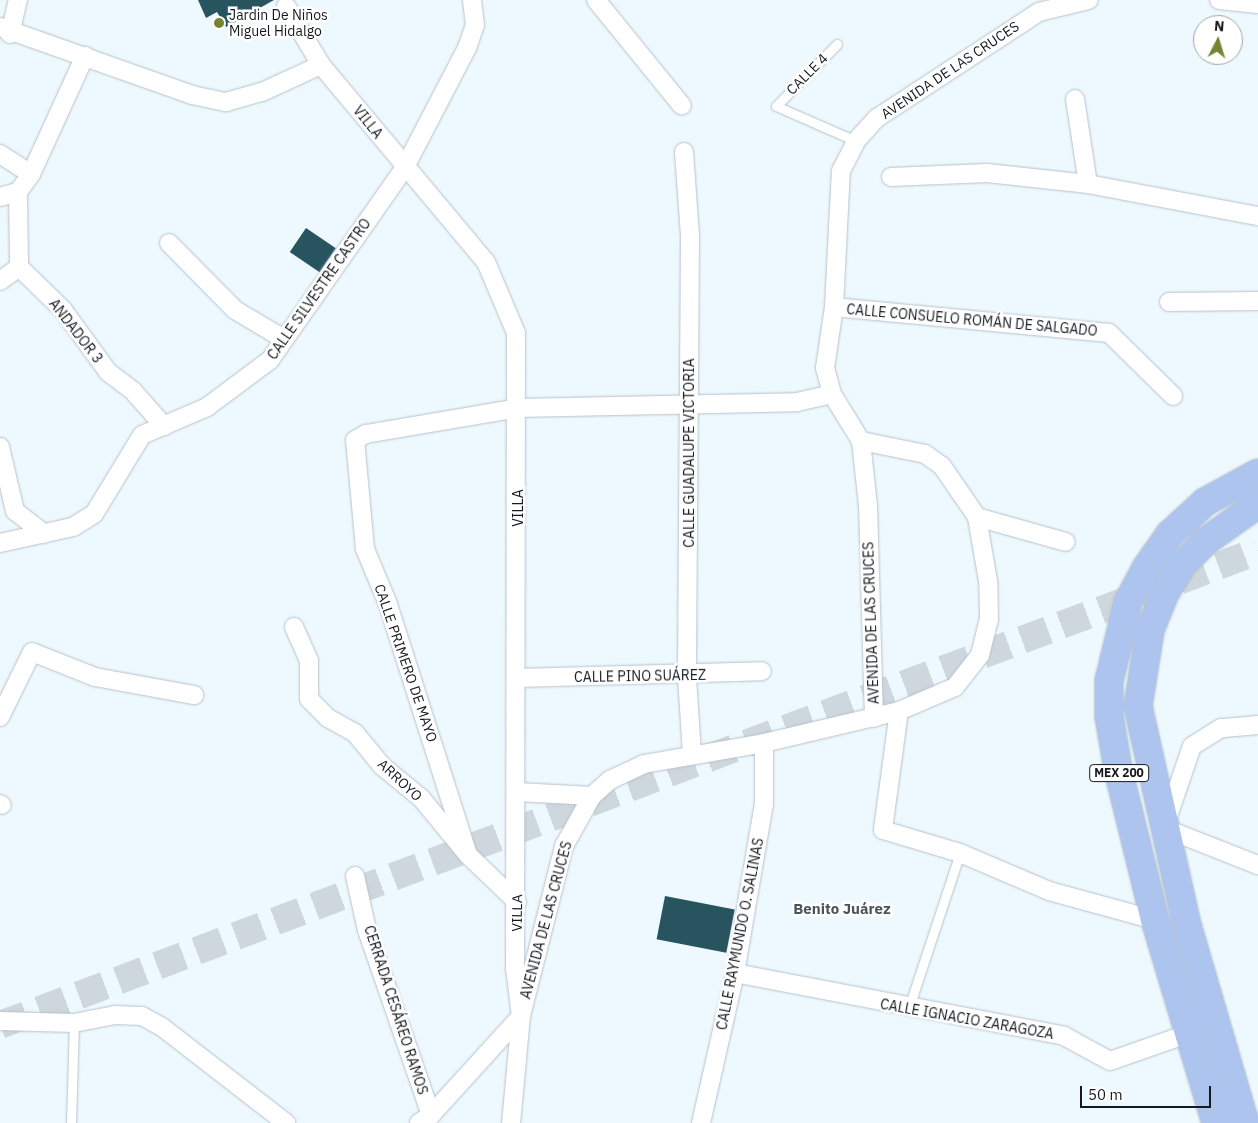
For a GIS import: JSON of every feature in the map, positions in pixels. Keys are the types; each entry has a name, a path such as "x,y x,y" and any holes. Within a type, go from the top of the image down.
{"main road":[{"name":"MEX 200","path":"1216,1123 1156,920 1109,716 1115,645 1133,594 1170,534 1205,502 1258,473"},
{"name":"MEX 200","path":"1248,1112 1164,828 1138,706 1150,630 1183,564 1206,541 1258,504"}],"street":[{"path":"18,0 5,31 85,56 192,95 226,102 262,92 321,65"},
{"name":"CALLE SILVESTRE CASTRO","path":"0,543 73,527 94,514 137,441 164,426 207,407 270,360 405,167 475,25 472,0"},
{"path":"596,0 682,106"},
{"name":"AVENIDA DE LAS CRUCES","path":"425,1119 521,1016 564,846 592,796 610,780 644,764 692,754 764,744 874,718 868,506 861,441 832,394 825,368 834,308 841,171 856,141 877,118 1035,6 1089,0"},
{"path":"1219,0 1258,4"},
{"name":"VILLA","path":"286,6 321,65 486,262 503,295 516,333 518,408 518,678 515,968 521,1016"},
{"path":"0,281 18,267 18,192 31,174 85,56"},
{"path":"1075,99 1088,184"},
{"name":"CALLE GUADALUPE VICTORIA","path":"684,152 690,236 687,676 692,754"},
{"path":"0,154 31,174"},
{"path":"891,177 987,173 1088,184 1258,216"},
{"path":"0,197 18,192"},
{"path":"169,243 235,310 284,339"},
{"name":"ANDADOR 3","path":"18,267 63,310 108,372 133,391 164,426"},
{"path":"1169,302 1258,301"},
{"name":"CALLE CONSUELO ROMÁN DE SALGADO","path":"834,308 1109,333 1173,396"},
{"path":"518,408 690,406 797,402 832,394"},
{"name":"CALLE PRIMERO DE MAYO","path":"468,855 388,604 365,549 355,440 366,434 518,408"},
{"path":"861,441 925,454 942,466 977,517 988,581 989,620 980,654 955,687 899,711 874,718"},
{"path":"0,447 14,511 44,534"},
{"path":"977,517 1066,542"},
{"name":"ARROYO","path":"294,627 309,662 309,699 328,718 355,733 382,766 420,798 468,855 517,902"},
{"path":"0,717 32,652 95,676 194,694"},
{"name":"CALLE PINO SUÁREZ","path":"518,678 687,676 762,671"},
{"path":"899,711 883,830 960,854 1049,891 1156,920"},
{"path":"1258,726 1221,728 1192,746 1164,828 1258,864"},
{"name":"CALLE RAYMUNDO O. SALINAS","path":"701,1123 735,973 764,804 764,744"},
{"path":"517,792 592,796"},
{"name":"CERRADA CESÁREO RAMOS","path":"354,876 367,930 425,1119"},
{"name":"CALLE IGNACIO ZARAGOZA","path":"735,973 908,1009 1064,1036 1110,1062 1190,1033"},
{"path":"0,1021 74,1023 115,1015 142,1016 162,1027 286,1123"},
{"path":"512,1123 521,1016"}],"lane":[{"name":"CALLE 4","path":"837,44 776,106 856,141"},
{"path":"908,1009 960,854"},
{"path":"71,1123 74,1023"}],"building":[{"path":"198,0 274,0 226,27 217,12 206,18"},
{"path":"306,228 336,248 320,272 290,252"},
{"path":"665,896 735,910 726,953 657,939"}],"tunnel":[{"path":"0,1025 1258,551"}],"place":[{"name":"Jardin De Niños Miguel Hidalgo","path":"219,23"}],"district":[{"name":"Benito Juárez","path":"842,909"}]}
